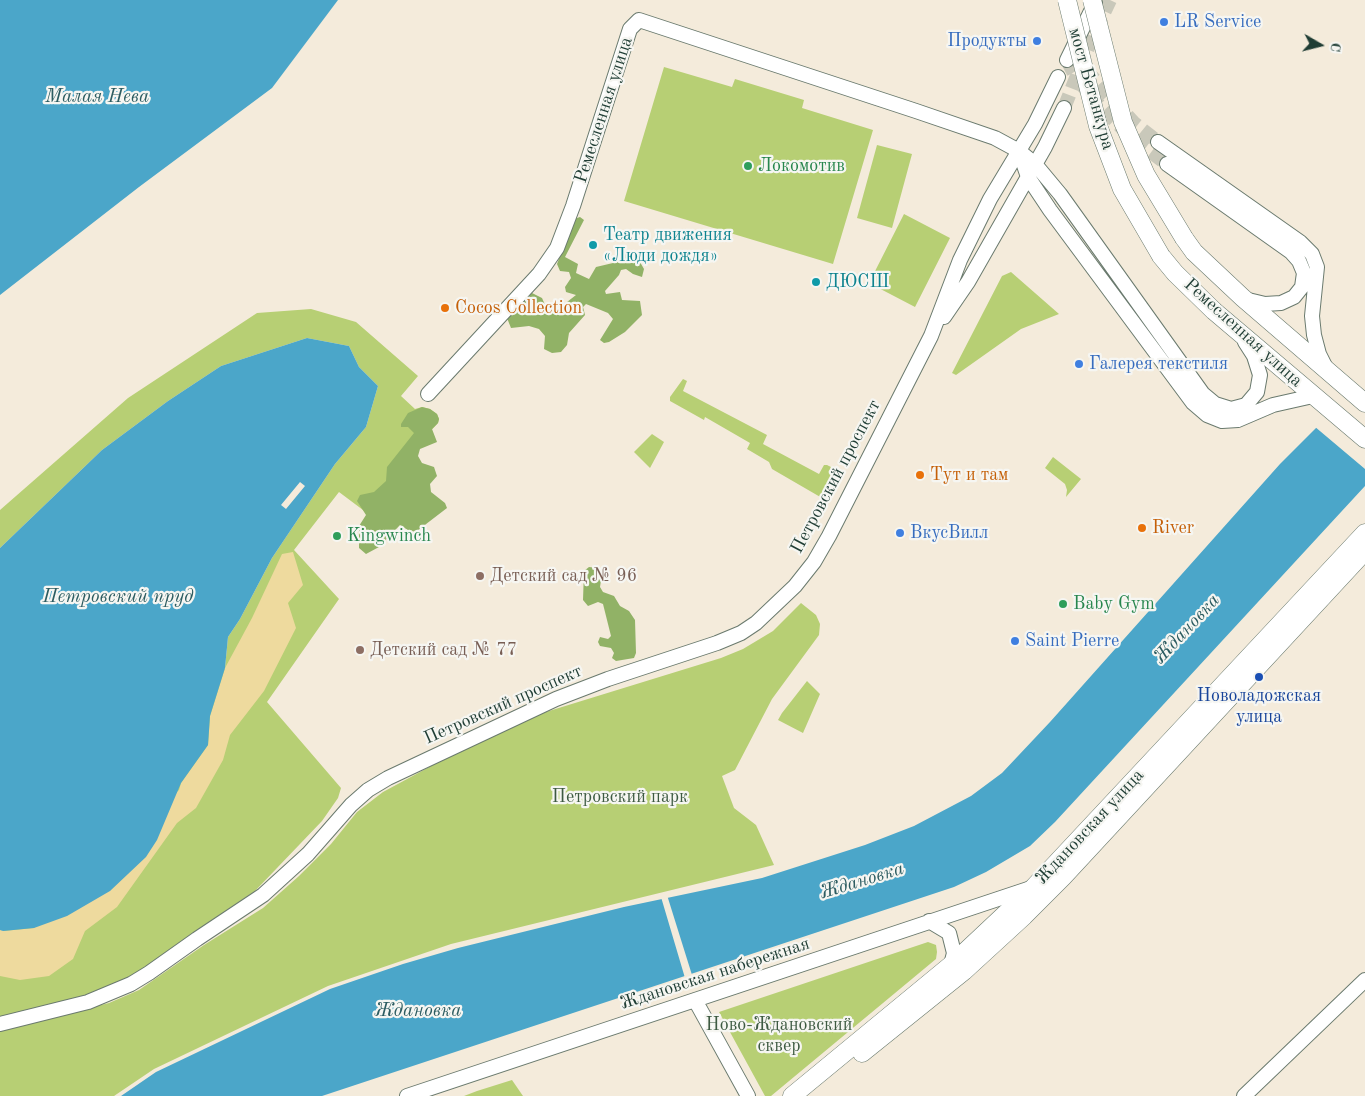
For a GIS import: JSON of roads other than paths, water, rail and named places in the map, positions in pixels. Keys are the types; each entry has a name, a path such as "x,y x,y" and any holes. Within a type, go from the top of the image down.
{"main road":[{"name":"мост Бетанкура","path":"1067,0 1098,126 1122,189 1161,256"},
{"name":"мост Бетанкура","path":"1092,0 1123,122 1146,175 1184,238"},
{"name":"Ремесленная улица","path":"1184,238 1194,252 1242,298 1365,403"},
{"name":"Ремесленная улица","path":"1161,256 1197,295 1238,332 1365,439"},
{"name":"Ждановская улица","path":"792,1096 951,965 1034,887 1365,533"},
{"name":"Ждановская улица","path":"809,1096 964,971 1024,916 1365,552"}],"street":[{"path":"1067,60 1096,0"},
{"name":"Ремесленная улица","path":"428,394 539,274 556,248 574,206 630,29 640,20 995,138 1019,151 1035,164 1060,194 1203,394 1215,404 1231,409 1246,405 1252,398 1257,392 1260,375 1254,356 1238,332"},
{"name":"Петровский проспект","path":"0,1024 88,1002 112,993 149,973 197,938 263,895 308,854 351,805 368,790 388,778 556,699 608,679 717,643 741,633 756,623 795,586 814,562 829,536 931,336 960,260 996,187 1035,124 1058,77"},
{"name":"Петровский проспект","path":"931,336 968,282 1028,177 1064,108"},
{"path":"1158,142 1300,242 1312,254 1317,267 1312,316 1314,335 1318,354 1328,372"},
{"path":"1019,151 1028,177 1188,395 1206,415 1222,420 1238,420 1273,405 1313,396"},
{"path":"1167,164 1291,252 1299,261 1304,273 1302,287 1294,297 1281,303 1273,304 1265,304 1242,298"},
{"name":"Ждановская набережная","path":"407,1096 1034,887"},
{"path":"929,922 948,933 954,953 951,965"},
{"path":"1244,1096 1365,980"},
{"path":"695,1000 748,1096"}],"water":[{"name":"Малая Нева","path":"0,0 338,0 272,88 139,187 0,295"},
{"name":"Петровский пруд","path":"307,338 349,346 359,367 378,386 366,427 335,464 272,558 240,619 228,637 225,668 210,716 208,745 181,783 157,840 146,857 110,891 67,916 34,928 0,930 0,548 102,450 168,401 221,366"},
{"name":"Ждановка","path":"1365,379 1365,486 1055,822 1030,846 986,872 954,887 322,1096 121,1096 156,1072 330,989 403,964 458,948 624,907 762,878 865,845 914,826 971,796 1002,773 1050,722 1280,464"}],"tunnel":[{"path":"1064,108 1092,38 1110,0"},
{"path":"1067,60 1076,77 1094,100 1131,137 1167,164"},
{"path":"1085,69 1134,123 1158,142"}],"place":[{"name":"LR Service","path":"1164,22"},
{"name":"Продукты","path":"1037,41"},
{"name":"Локомотив","path":"748,166"},
{"name":"Театр движения «Люди дождя»","path":"593,245"},
{"name":"ДЮСШ","path":"816,282"},
{"name":"Cocos Collection","path":"445,308"},
{"name":"Галерея текстиля","path":"1079,364"},
{"name":"Тут и там","path":"920,475"},
{"name":"River","path":"1142,528"},
{"name":"ВкусВилл","path":"900,533"},
{"name":"Kingwinch","path":"337,536"},
{"name":"Детский сад № 96","path":"480,576"},
{"name":"Baby Gym","path":"1063,604"},
{"name":"Saint Pierre","path":"1015,641"},
{"name":"Детский сад № 77","path":"360,650"},
{"name":"Новоладожская улица","path":"1259,677"}],"park label":[{"name":"Петровский парк","path":"620,797"},
{"name":"Ново-Ждановский сквер","path":"779,1035"}]}
